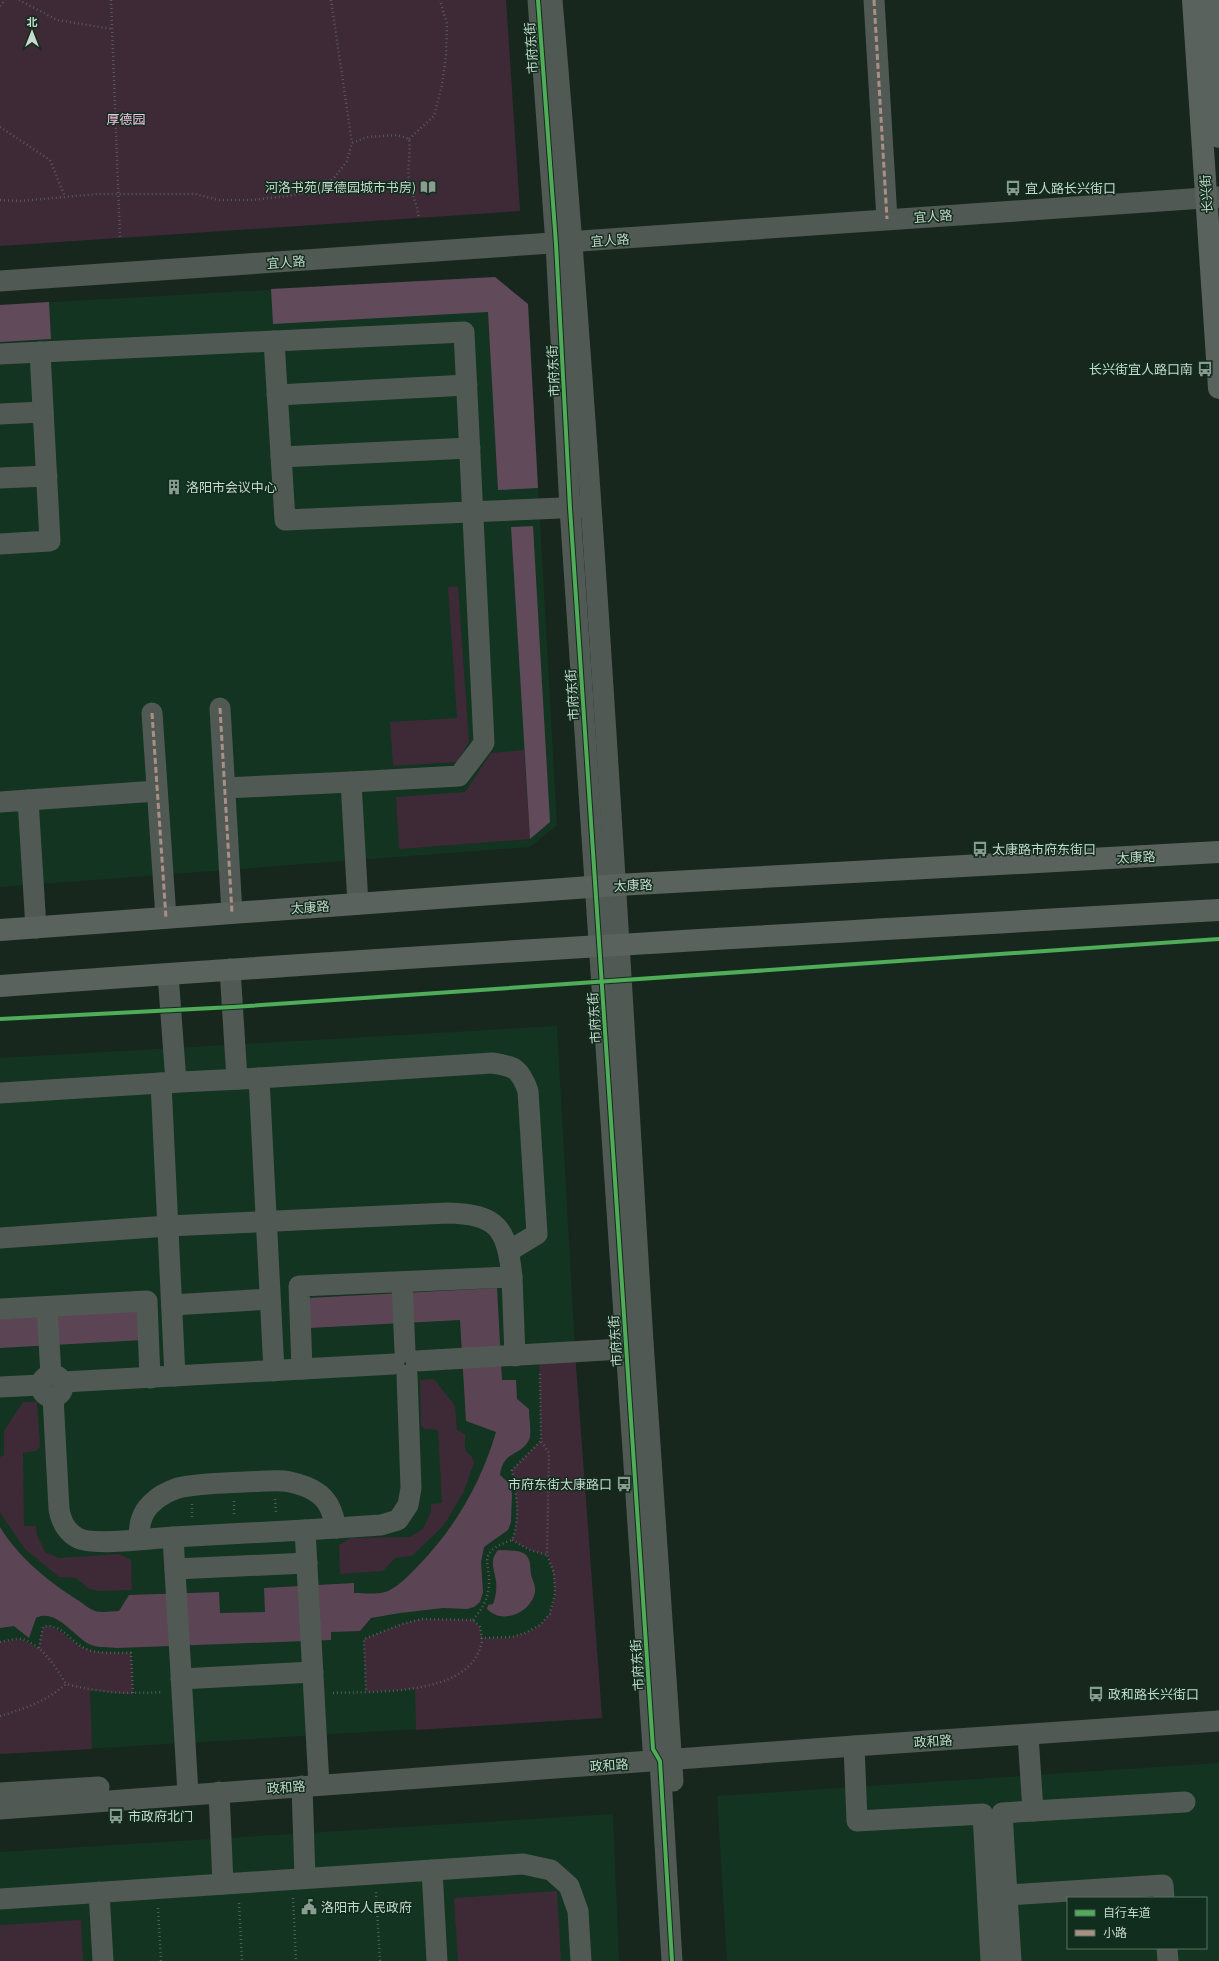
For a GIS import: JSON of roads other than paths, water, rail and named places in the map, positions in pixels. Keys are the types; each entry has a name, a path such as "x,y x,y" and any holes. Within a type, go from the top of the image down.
{"main road":[{"name":"长兴街","path":"1193,0 1212,192 1219,388"},
{"path":"1210,0 1219,137"},
{"name":"太康路","path":"0,930 617,885 1219,852"},
{"path":"0,986 230,969 610,945 1219,910"}],"street":[{"name":"市府东街","path":"538,0 564,237"},
{"name":"市府东街","path":"552,0 580,508 595,887 610,945"},
{"path":"874,0 887,214"},
{"name":"宜人路","path":"0,281 564,237 1212,192"},
{"name":"宜人路","path":"0,267 564,237"},
{"path":"0,354 464,332 484,743 459,776 225,788"},
{"path":"274,341 285,520 580,508"},
{"path":"0,544 50,541 40,352"},
{"path":"277,395 467,385"},
{"path":"0,414 43,412"},
{"path":"281,458 470,448"},
{"path":"0,478 47,476"},
{"name":"市府东街","path":"580,508 617,885 610,945 635,1348 664,1755 685,1961"},
{"path":"220,708 232,913"},
{"path":"152,713 166,918"},
{"path":"351,782 358,904"},
{"path":"0,802 157,791"},
{"path":"28,800 36,928"},
{"path":"230,969 237,1079"},
{"path":"168,974 168,1226 175,1376"},
{"path":"0,1093 492,1063 510,1065 522,1074 528,1091 538,1234 509,1251"},
{"path":"259,1078 274,1371"},
{"path":"0,1238 168,1226 448,1213 468,1214 485,1218 499,1230 509,1251 512,1277 510,1356"},
{"path":"302,1369 299,1286 402,1286 512,1277"},
{"path":"47,1311 59,1509 61,1519 66,1529 77,1538 90,1542 381,1525 398,1520 408,1505 411,1488 402,1286"},
{"path":"172,1305 270,1299"},
{"path":"0,1309 47,1311 147,1301 150,1378"},
{"path":"0,1387 635,1348"},
{"path":"139,1539 139,1524 151,1503 161,1496 176,1489 191,1485 274,1481 290,1482 305,1486 316,1492 326,1501 332,1510 336,1528"},
{"path":"299,1879 313,1781 314,1694 304,1530"},
{"path":"173,1537 188,1788"},
{"path":"175,1569 306,1563"},
{"path":"182,1685 313,1672"},
{"name":"政和路","path":"0,1793 188,1788 313,1781 664,1755 1219,1710"},
{"name":"政和路","path":"664,1755 854,1746 1219,1721"},
{"path":"1028,1735 1033,1811"},
{"path":"854,1746 857,1821 983,1814 991,1961"},
{"name":"市府东街","path":"664,1755 672,1961"},
{"name":"政和路","path":"0,1809 188,1788 219,1792 313,1781"},
{"path":"219,1792 231,1883"},
{"path":"1011,1961 1002,1813 1185,1802"},
{"path":"0,1899 523,1864 551,1870 569,1886 578,1912 581,1961"},
{"path":"432,1870 437,1961"},
{"path":"1007,1894 1163,1886 1164,1897"},
{"path":"99,1892 104,1961"},
{"path":"1167,1949 1168,1961"}],"place":[{"name":"河洛书苑(厚德园城市书房)","path":"428,187"},
{"name":"宜人路长兴街口","path":"1013,188"},
{"name":"长兴街宜人路口南","path":"1205,369"},
{"name":"洛阳市会议中心","path":"174,487"},
{"name":"太康路市府东街口","path":"980,849"},
{"name":"市府东街太康路口","path":"624,1484"},
{"name":"政和路长兴街口","path":"1096,1694"},
{"name":"市政府北门","path":"116,1816"},
{"name":"洛阳市人民政府","path":"309,1907"}],"park label":[{"name":"厚德园","path":"126,119"}]}
